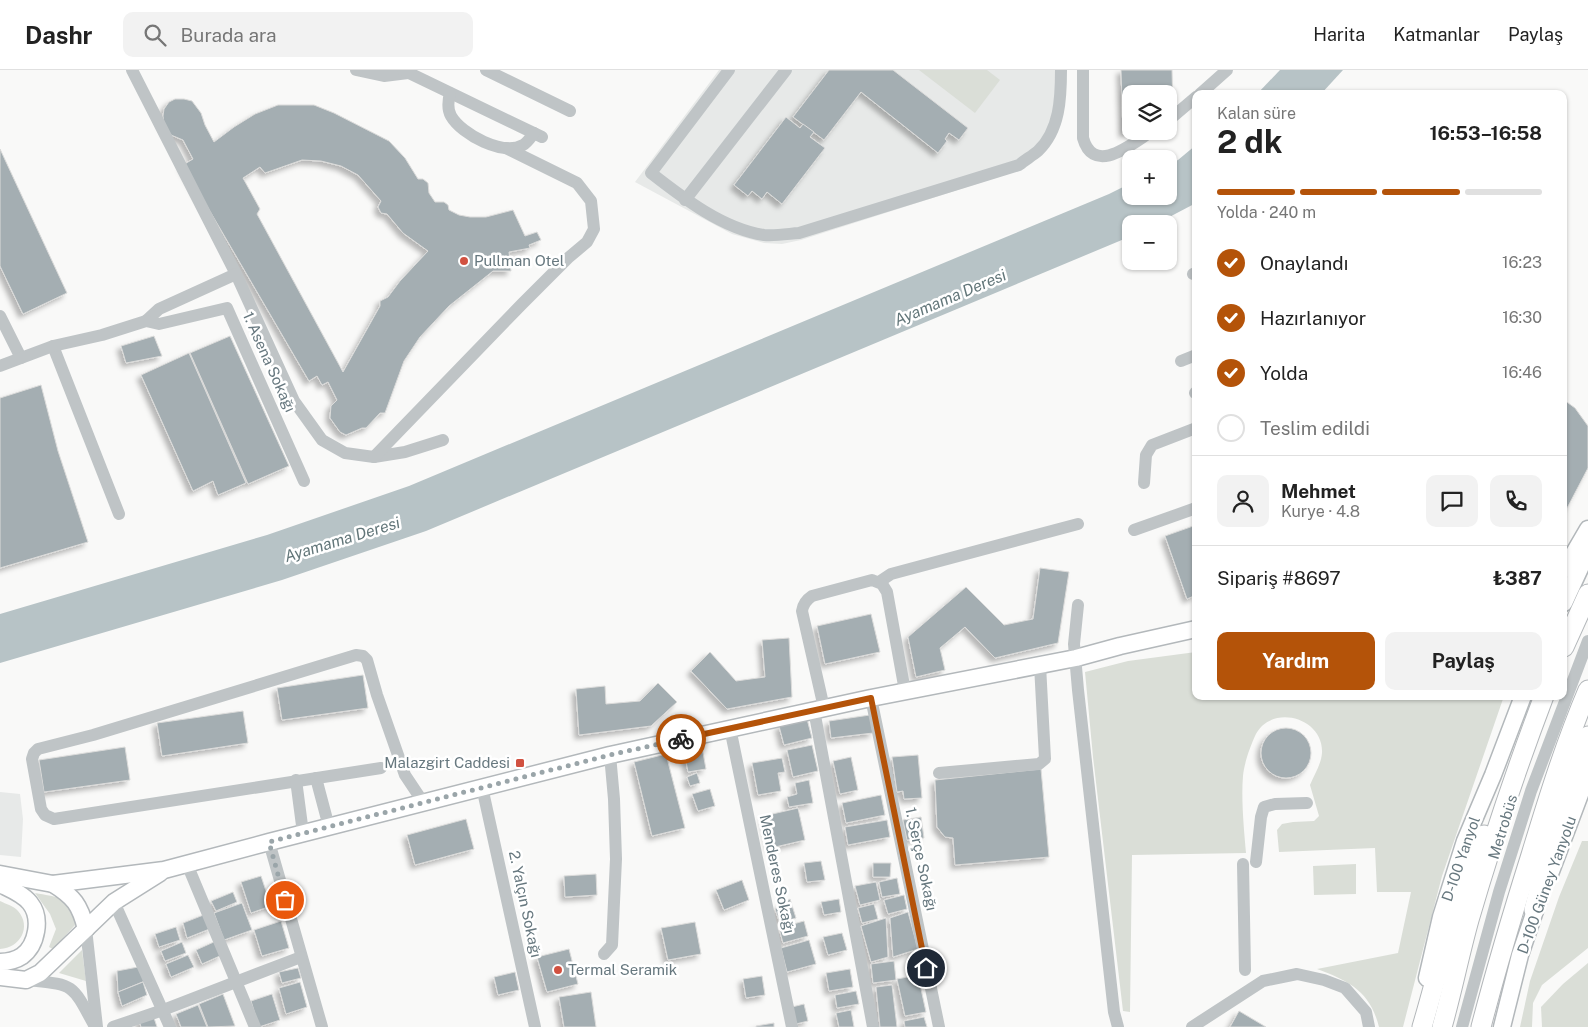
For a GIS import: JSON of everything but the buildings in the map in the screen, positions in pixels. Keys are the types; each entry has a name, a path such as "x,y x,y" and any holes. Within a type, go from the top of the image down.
{"highway":[{"path":"1567,640 1588,594"},
{"path":"1481,1027 1548,796 1588,690"},
{"path":"1442,1027 1469,921 1510,788 1543,700"},
{"path":"1534,910 1553,836 1588,736"},
{"path":"1421,1027 1467,876 1478,847 1510,788"}],"main road":[{"path":"1567,565 1588,530"},
{"path":"1567,596 1588,551"},
{"path":"0,874 53,884 164,870 328,826 610,755 871,698 1076,658 1120,646 1192,631"},
{"path":"1493,775 1500,738 1513,700"},
{"name":"D-100 Yanyol","path":"1421,1027 1430,966 1450,886 1465,841 1521,700"},
{"name":"D-100 Güney Yanyolu","path":"1502,1027 1520,955 1534,910 1560,851 1588,773"},
{"path":"0,977 26,980 40,973 114,902 164,870"},
{"path":"0,884 18,893 30,903 36,918 36,932 32,946 22,957 8,962 0,962"},
{"path":"53,884 68,893 77,903 86,929"}],"street":[{"path":"132,70 236,274 294,401 322,440 345,453 374,457 405,452 442,440"},
{"path":"356,70 384,76 406,72 538,135 524,145 506,148"},
{"path":"486,70 570,112"},
{"path":"729,70 652,173 686,200 735,227 765,235 799,232 1018,165 1038,150 1051,131 1059,111 1061,70"},
{"path":"686,200 786,70"},
{"path":"1083,70 1083,138 1084,143 1091,152 1100,156 1112,156 1138,140"},
{"path":"1204,90 1227,70"},
{"path":"374,457 522,304 568,258 587,242 594,230 591,202 577,183 506,148 474,138 460,127 450,115 448,102 450,93"},
{"path":"1177,113 1192,100"},
{"path":"146,321 159,309 236,274"},
{"name":"1. Asena Sokağı","path":"0,366 53,346 102,335 146,321 159,324 227,308 304,481"},
{"path":"0,316 21,358"},
{"path":"53,346 119,514"},
{"path":"1181,361 1192,357"},
{"path":"1144,483 1146,456 1152,445 1192,430"},
{"path":"1134,530 1192,509"},
{"path":"879,582 891,574 1078,524"},
{"path":"873,1027 802,611 808,599 812,596 872,580 879,582 885,587 905,691"},
{"path":"1078,605 1074,644 1103,910 1118,1027"},
{"name":"Metrobüs","path":"1567,696 1588,641"},
{"path":"381,768 54,819 45,815 41,810 32,759 38,749 93,735 356,655 363,656 367,660 405,775 423,802"},
{"path":"939,773 1040,764 1045,759 1040,665"},
{"name":"1. Serçe Sokağı","path":"871,698 938,1027"},
{"name":"Metrobüs","path":"1462,1027 1499,892 1531,791 1566,700"},
{"name":"Menderes Sokağı","path":"730,728 792,1027"},
{"path":"604,954 612,945 616,859 610,755"},
{"path":"316,778 328,826"},
{"path":"296,780 303,833"},
{"name":"2. Yalçın Sokağı","path":"482,787 535,1027"},
{"path":"1256,862 1260,816 1264,807 1275,804 1307,803"},
{"path":"269,842 322,1027"},
{"path":"187,864 255,1027"},
{"path":"1243,864 1245,970"},
{"path":"114,902 170,1027"},
{"path":"86,929 96,1027"},
{"path":"113,1027 164,1010 301,957"},
{"path":"1192,1027 1263,981 1297,974 1324,980 1345,988 1366,1012 1369,1027"},
{"path":"26,980 58,983 72,988 79,996 96,1027"}],"shaded area":[{"path":"719,70 1064,70 1062,110 1017,171 801,240 782,244 764,243 732,234 635,182"},
{"path":"919,70 987,70 1000,80 975,113"},
{"path":"1192,653 1192,700 1503,700 1442,876 1403,1027 1379,1027 1370,1004 1357,989 1339,978 1317,969 1398,953 1411,892 1377,892 1375,848 1279,852 1277,830 1282,824 1314,821 1319,816 1310,785 1319,766 1322,753 1320,741 1306,723 1283,717 1272,720 1262,726 1255,736 1246,761 1242,794 1246,853 1132,855 1130,1012 1123,1011 1093,757 1085,672 1128,661"},
{"path":"0,792 20,794 23,819 21,857 0,855"},
{"path":"1582,841 1588,841 1588,948 1542,985 1533,1003 1532,1027 1520,1027 1530,981 1559,897"},
{"path":"1356,864 1356,894 1314,895 1313,866"},
{"path":"35,893 60,898 78,915 76,924 53,949 49,947 56,929 50,914"},
{"path":"0,901 16,909 22,917 24,930 22,936 13,945 0,949"},
{"path":"82,950 86,981 59,973"},
{"path":"1588,963 1588,1027 1542,1027 1541,1007 1563,984"}],"water":[{"path":"1280,70 1343,70 1325,90 1261,90"},
{"name":"Ayamama Deresi","path":"1192,148 1192,205 1173,215 1122,215 1122,240 426,531 282,580 0,663 0,614 267,535 409,486 1122,188 1122,205 1177,205 1177,160"}],"way so far":[{"path":"285,900 269,842 610,755 681,739"}],"place":[{"name":"Pullman Otel","path":"464,261"},
{"name":"Malazgirt Caddesi","path":"520,763"},
{"name":"Termal Seramik","path":"558,970"}],"route":[{"path":"681,739 871,698 926,968"}]}
